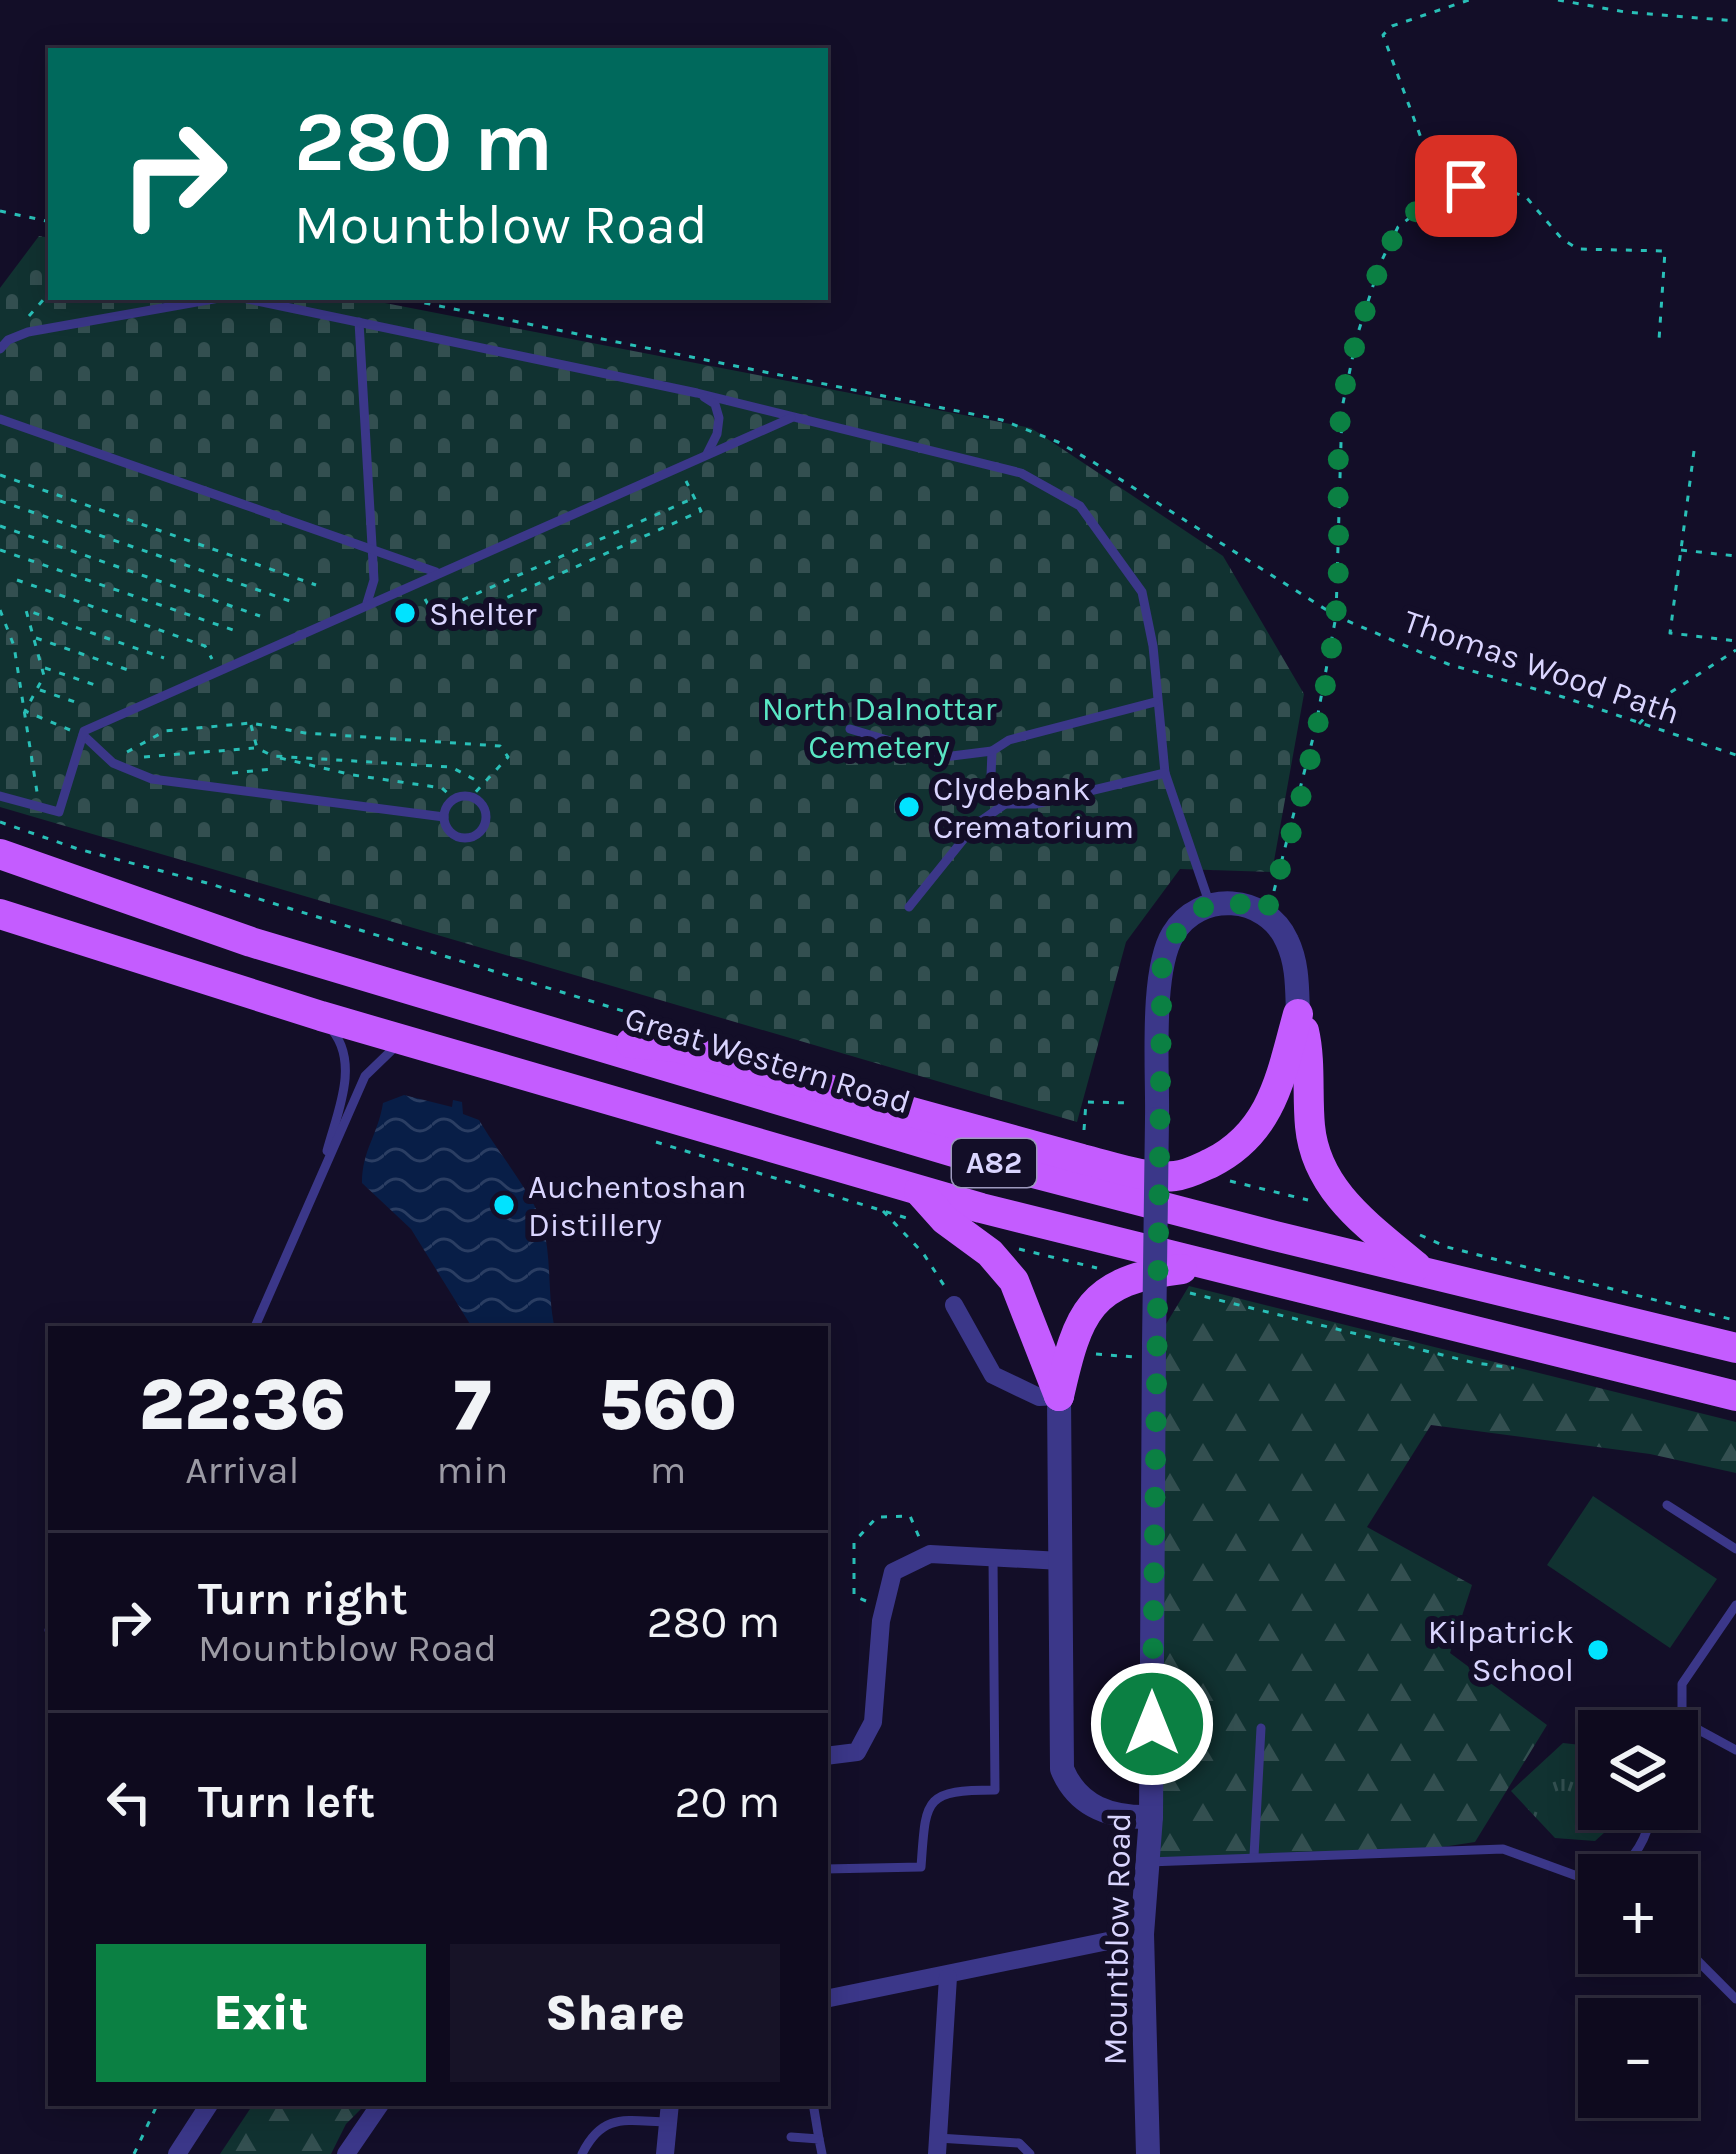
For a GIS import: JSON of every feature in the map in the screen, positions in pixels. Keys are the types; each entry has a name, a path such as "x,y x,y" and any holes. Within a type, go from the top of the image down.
{"main road":[{"name":"Great Western Road","path":"0,854 250,942 960,1154 1736,1348"},
{"name":"A82","path":"0,914 321,1016 919,1191 1206,1267 1736,1396"},
{"path":"572,1038 676,1047 1082,1159 1174,1176 1224,1156 1247,1139 1274,1100 1298,1014"},
{"path":"1298,1014 1306,1038 1310,1133 1317,1159 1355,1214 1421,1270"},
{"path":"919,1191 946,1220 990,1252 1014,1281 1059,1396"},
{"name":"A82","path":"1059,1396 1067,1353 1085,1313 1097,1299 1144,1273 1206,1267"}],"street":[{"path":"1210,905 1236,903 1265,915 1285,934 1296,974 1298,1014"},
{"name":"Mountblow Road","path":"1148,2154 1142,1934 1151,1817 1144,1351 1147,1111 1166,950 1182,923 1210,905"},
{"path":"954,1305 993,1375 1039,1397 1059,1396 1063,1769 1076,1792 1102,1812 1151,1817"},
{"path":"828,1756 857,1752 873,1722 885,1602 893,1572 930,1554 1061,1561"},
{"path":"828,1998 1142,1934"},
{"path":"938,2146 948,1977"},
{"path":"177,2154 208,2106"},
{"path":"346,2154 378,2106"},
{"path":"665,2154 669,2112"}],"lane":[{"path":"0,349 28,332 208,300"},
{"path":"253,300 794,416 1021,473 1080,506 1142,592 1153,646 1165,773 1210,905"},
{"path":"359,322 374,580 367,604"},
{"path":"697,393 715,404 719,418 707,454"},
{"path":"0,796 58,812 84,730 794,416"},
{"path":"0,419 436,572"},
{"path":"850,729 944,757 992,751 1009,740 1155,702"},
{"path":"82,735 113,763 152,779 444,817"},
{"path":"992,751 991,776 1005,804"},
{"path":"909,907 975,825 1005,804 1035,804 1165,773"},
{"path":"471,797 486,815 478,834 466,838 453,835 444,817 454,800 471,797"},
{"path":"320,1179 346,1062 340,1040 321,1016"},
{"path":"255,1326 365,1076 386,1053 410,1041"},
{"path":"1667,1505 1736,1549"},
{"path":"828,1869 921,1867 925,1812 937,1796 957,1790 995,1790 994,1558"},
{"path":"1682,1710 1682,1684 1736,1605"},
{"path":"1254,1856 1261,1728"},
{"path":"1698,1730 1736,1750"},
{"path":"1148,1862 1503,1849 1578,1876"},
{"path":"1698,1961 1736,1999"},
{"path":"814,2106 822,2154"},
{"path":"582,2154 593,2132 604,2124 669,2112"},
{"path":"791,2138 819,2139"},
{"path":"938,2146 1018,2143 1030,2154"}],"path":[{"path":"1441,193 1383,35 1392,26 1469,0"},
{"path":"1558,0 1625,12 1736,22"},
{"path":"1265,915 1315,730 1336,616 1342,408 1380,264 1398,227 1441,193 1466,186 1498,187 1526,197 1562,239 1579,249 1664,251 1659,340"},
{"path":"0,211 48,221"},
{"name":"Thomas Wood Path","path":"410,300 1002,420 1094,462 1336,616 1448,664 1736,755"},
{"path":"1694,451 1670,633 1736,641"},
{"path":"416,581 441,627 701,511 679,466"},
{"path":"0,475 316,585"},
{"path":"433,613 694,498"},
{"path":"0,501 290,601"},
{"path":"0,526 260,616"},
{"path":"0,550 233,630"},
{"path":"1679,550 1736,556"},
{"path":"17,580 205,646 219,671"},
{"path":"0,610 14,646 38,789 35,805"},
{"path":"25,712 44,676 26,610 164,658"},
{"path":"34,637 130,671"},
{"path":"1639,724 1665,695 1736,650"},
{"path":"42,667 100,687"},
{"path":"39,689 78,703"},
{"path":"25,712 82,735"},
{"path":"251,723 257,748"},
{"path":"113,763 165,731 251,723 305,734 500,746 508,757 471,797"},
{"path":"113,763 257,748 301,766 442,788 454,800"},
{"path":"273,756 452,767 483,784"},
{"path":"0,822 337,924"},
{"path":"1082,1159 1086,1102 1147,1111"},
{"path":"882,1210 923,1253 954,1305"},
{"path":"1408,1229 1447,1247 1736,1320"},
{"path":"1095,1354 1144,1351"},
{"path":"885,1602 854,1596 854,1542 877,1517 910,1516 918,1528 920,1559"},
{"path":"134,2154 157,2106"}],"green space":[{"name":"North Dalnottar Cemetery","path":"39,236 48,238 48,300 370,300 1031,428 1223,556 1304,694 1272,872 1180,869 1126,942 1077,1122 0,807 0,288"},
{"path":"1189,1286 1736,1422 1736,1473 1650,1454 1431,1425 1367,1527 1472,1585 1450,1653 1547,1725 1475,1842 1429,1849 1148,1862 1154,1344"},
{"path":"1593,1496 1717,1579 1670,1648 1547,1565"},
{"path":"1563,1743 1578,1745 1578,1830 1607,1830 1595,1841 1555,1838 1511,1791"},
{"path":"252,2106 364,2106 346,2124 331,2154 220,2154"}],"water":[{"path":"404,1095 452,1107 453,1100 462,1102 463,1114 479,1120 539,1215 548,1252 555,1326 471,1326 411,1229 362,1183 383,1103"}],"place":[{"name":"Shelter","path":"405,613"},
{"name":"Clydebank Crematorium","path":"909,807"},
{"name":"Auchentoshan Distillery","path":"504,1205"},
{"name":"Kilpatrick School","path":"1598,1650"}],"route":[{"path":"1152,1724 1162,968 1173,934 1201,908 1236,903 1265,915 1280,872 1329,662 1336,616 1342,408 1358,336 1380,264 1398,227 1441,193 1466,186"}]}
